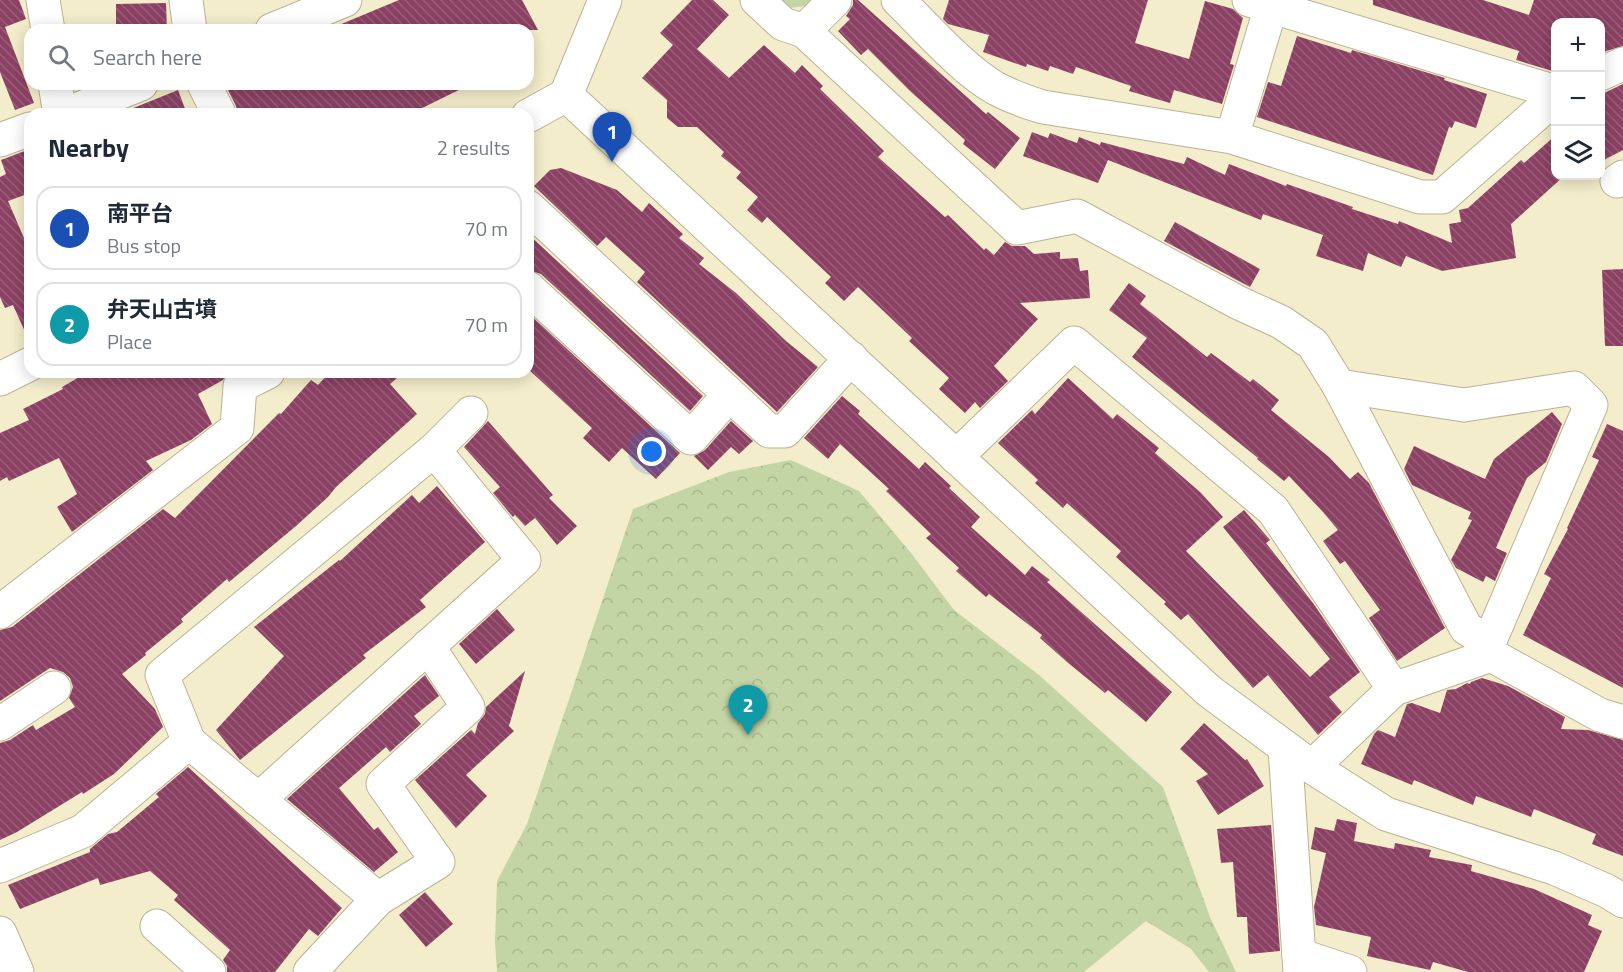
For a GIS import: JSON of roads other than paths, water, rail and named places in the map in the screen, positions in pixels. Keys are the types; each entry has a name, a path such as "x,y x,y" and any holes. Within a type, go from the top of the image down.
{"street":[{"path":"43,0 47,24"},
{"path":"186,0 189,24"},
{"path":"534,113 566,95 605,0"},
{"path":"757,0 783,24 804,31 1017,228 1077,216 1239,303 1281,322 1313,344 1339,386 1466,628 1490,649 1600,715 1623,722"},
{"path":"804,31 835,0"},
{"path":"898,0 975,74 1013,97 1043,107 1232,137 1420,197 1442,197 1551,101"},
{"path":"286,24 335,2"},
{"path":"1232,137 1264,2 1551,90"},
{"path":"1605,72 1623,64"},
{"path":"56,90 59,108"},
{"path":"81,108 126,90"},
{"path":"207,90 216,108"},
{"path":"566,95 1209,691 1312,767 1386,813 1554,868 1607,891 1623,901"},
{"path":"0,140 24,131"},
{"path":"534,213 769,431 785,431 851,358"},
{"path":"534,294 690,438 729,395"},
{"path":"956,457 1074,343 1273,510 1394,689"},
{"path":"0,377 24,367"},
{"path":"0,612 237,428 240,386 256,378"},
{"path":"1312,767 1394,689 1490,649 1591,405 1574,388 1464,405 1339,386"},
{"path":"378,899 189,742 162,675 434,450 471,413"},
{"path":"258,800 524,560 434,450"},
{"path":"310,972 378,899 438,862 383,784 468,707 428,646"},
{"path":"0,724 54,688"},
{"path":"0,866 83,831 189,742"},
{"path":"1285,748 1299,963 1350,972"},
{"path":"157,926 209,972"}],"place":[{"name":"南平台","path":"612,162"},
{"name":"弁天山古墳","path":"748,735"}]}
